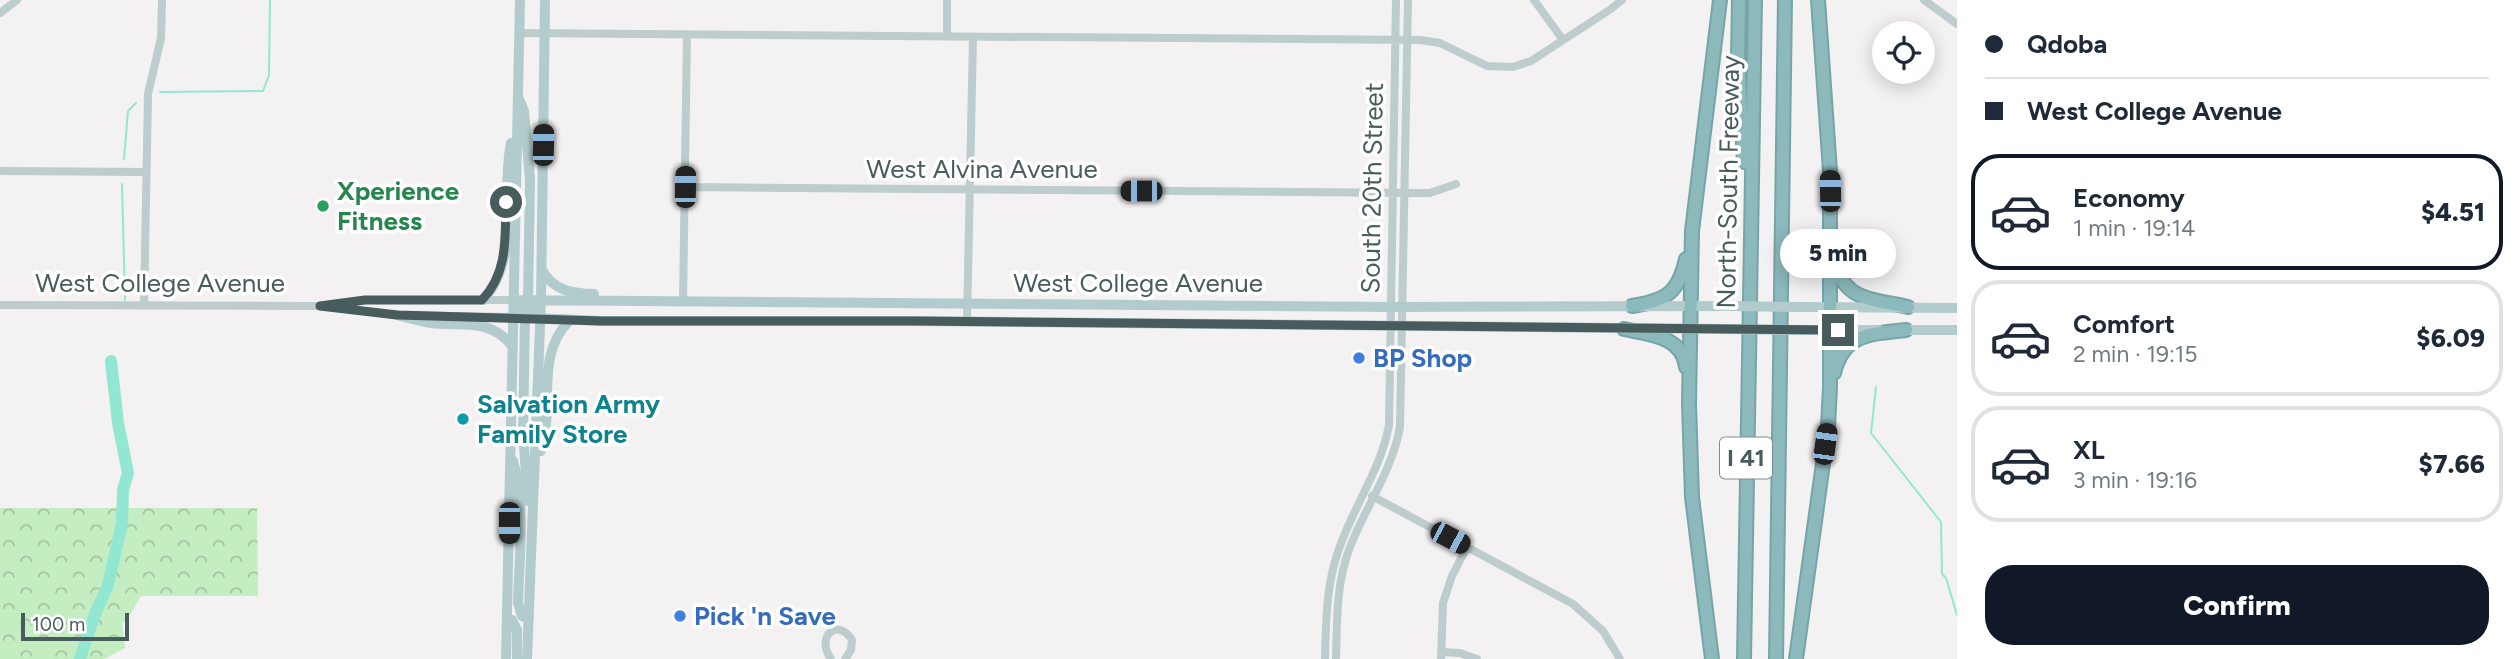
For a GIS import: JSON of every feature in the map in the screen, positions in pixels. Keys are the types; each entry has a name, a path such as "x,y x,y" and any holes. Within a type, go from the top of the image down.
{"highway":[{"path":"1712,659 1692,497 1690,307 1692,231 1720,0"},
{"path":"1739,0 1738,58 1749,257"},
{"name":"North-South Freeway","path":"1744,659 1755,0"},
{"name":"North-South Freeway","path":"1776,659 1785,0"},
{"path":"1783,193 1793,0"},
{"path":"1796,659 1828,427 1830,387 1830,171 1818,0"},
{"path":"1632,306 1654,302 1673,290 1682,274 1692,231"},
{"path":"1831,233 1836,268 1846,288 1862,297 1908,307"},
{"path":"1624,329 1662,338 1674,344 1685,360 1689,392"},
{"path":"1830,387 1838,360 1852,342 1865,336 1906,330"}],"main road":[{"path":"506,659 520,0"},
{"path":"527,659 541,300 545,0"},
{"path":"517,93 524,111 530,179 528,300 532,310 540,318"},
{"path":"482,300 495,283 503,264 506,163 516,116"},
{"path":"541,268 548,281 564,290 584,294 637,295 677,302"},
{"path":"514,300 522,307 525,318 523,433 532,535"},
{"name":"West College Avenue","path":"514,300 1391,307 1957,308"},
{"path":"397,315 431,323 471,324 490,329 500,333 513,347"},
{"name":"West College Avenue","path":"513,317 570,320 1957,330"},
{"path":"535,474 546,428 551,352 556,336 570,320"},
{"path":"510,452 516,472 520,523 518,603 523,616 529,619"},
{"path":"507,619 512,621 517,630 517,659"}],"street":[{"path":"0,13 17,0"},
{"path":"144,306 148,94 161,38 162,0"},
{"path":"947,0 947,36"},
{"name":"South 20th Street","path":"1325,659 1327,602 1332,573 1348,527 1366,493 1386,444 1389,425 1396,0"},
{"name":"South 20th Street","path":"1336,659 1340,584 1351,546 1375,497 1395,448 1400,427 1408,0"},
{"path":"1534,0 1563,40"},
{"path":"519,33 1407,40 1440,43 1479,64 1503,68 1531,61 1622,0"},
{"path":"1924,0 1957,24"},
{"path":"677,302 685,187 687,35"},
{"path":"967,321 973,37"},
{"path":"0,171 146,172"},
{"name":"West Alvina Avenue","path":"685,187 1430,193 1456,184"},
{"name":"West College Avenue","path":"320,306 365,300 514,300"},
{"name":"West College Avenue","path":"0,306 320,306 397,315 513,317"},
{"path":"1366,493 1586,613 1603,631 1620,659"},
{"path":"1467,547 1445,594 1441,655 1460,653 1477,659"},
{"path":"831,659 825,647 825,640 831,631 840,630 849,634 852,640 845,659"}],"green space":[{"path":"0,508 257,508 258,596 141,596 127,620 122,623 125,648 104,659 0,659"}],"waterway":[{"path":"160,92 263,91 269,75 270,0"},
{"path":"124,159 128,111 136,103"},
{"path":"122,184 125,300"},
{"path":"80,659 108,585 122,523 123,490 128,473 118,423 111,361"},
{"path":"1876,387 1871,433 1941,522 1942,574 1946,578 1957,615"}],"place":[{"name":"Xperience Fitness","path":"323,206"},
{"name":"BP Shop","path":"1359,358"},
{"name":"Salvation Army Family Store","path":"463,419"},
{"name":"Pick 'n Save","path":"680,616"}],"route":[{"path":"506,202 503,264 495,283 482,300 365,300 320,306 397,315 602,321 791,320 1838,330"}]}
